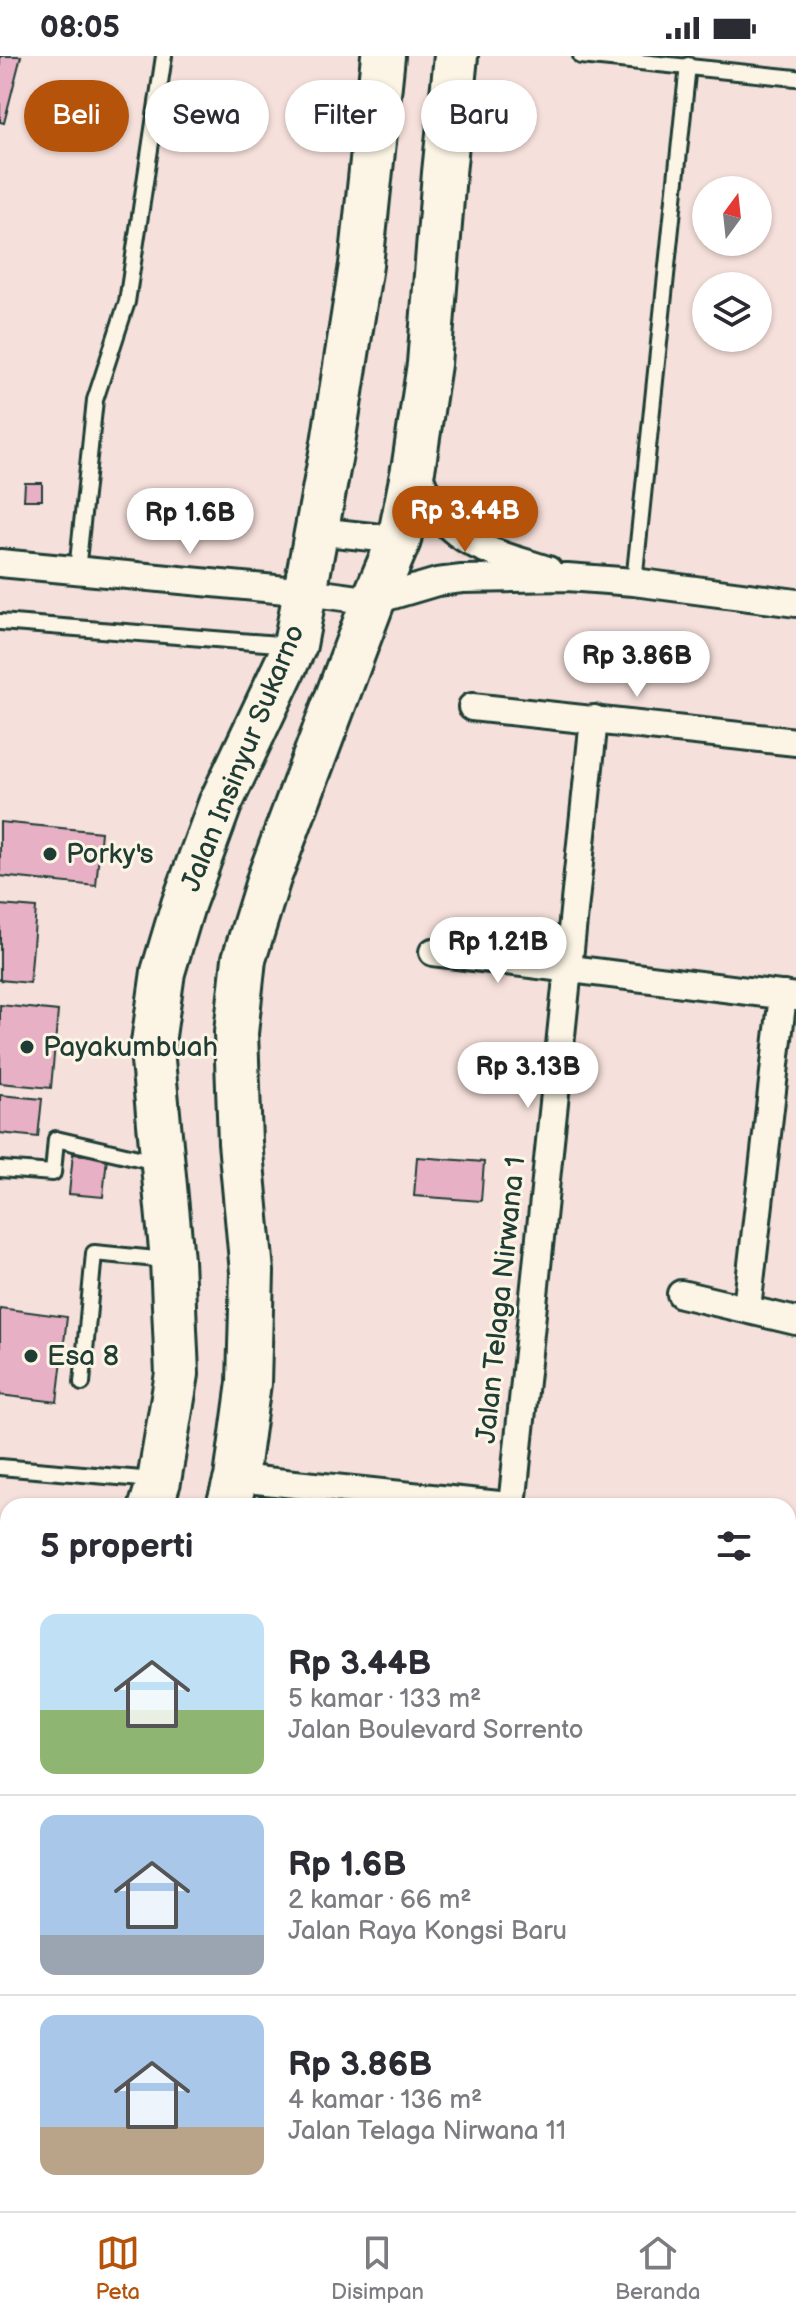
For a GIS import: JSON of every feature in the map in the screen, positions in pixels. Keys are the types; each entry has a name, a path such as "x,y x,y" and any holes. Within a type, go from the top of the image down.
{"main road":[{"name":"Jalan Insinyur Sukarno","path":"155,1493 177,1374 172,1260 152,1050 163,972 183,905 220,804 295,645 307,592 361,265 383,56"},
{"path":"232,1492 249,1383 252,1272 240,1142 236,1033 244,959 269,878 399,540 429,364 456,56"}],"street":[{"path":"414,464 437,511 463,538 493,552 567,577"},
{"path":"317,531 399,540"},
{"path":"0,563 373,601 437,582 567,577 634,582 796,603"},
{"path":"472,707 796,742"},
{"name":"Jalan Telaga Nirwana 1","path":"511,1498 594,719"},
{"path":"433,952 790,996 747,1308"},
{"path":"681,1294 796,1321"},
{"path":"232,1492 442,1498"}],"lane":[{"path":"77,571 95,400 127,302 164,56"},
{"path":"581,56 796,78"},
{"path":"634,582 688,65"},
{"path":"0,622 295,645"},
{"path":"0,1169 53,1173 56,1139 161,1163"},
{"path":"82,1383 94,1253 172,1260"},
{"path":"0,1467 155,1493"}],"building":[{"path":"0,56 21,56 4,123 0,122"},
{"path":"25,483 42,483 42,500 24,500"},
{"name":"Porky's","path":"0,822 101,832 96,886 0,876"},
{"path":"0,905 36,908 30,983 0,980"},
{"name":"Payakumbuah","path":"0,1005 58,1011 51,1088 0,1083"},
{"path":"0,1095 42,1099 38,1137 0,1133"},
{"path":"73,1154 107,1157 103,1197 69,1194"},
{"path":"417,1157 484,1162 481,1201 414,1196"},
{"name":"Esa 8","path":"0,1308 67,1317 57,1402 0,1395"}],"place":[{"name":"Porky's","path":"50,854"},
{"name":"Payakumbuah","path":"27,1047"},
{"name":"Esa 8","path":"31,1356"}]}
